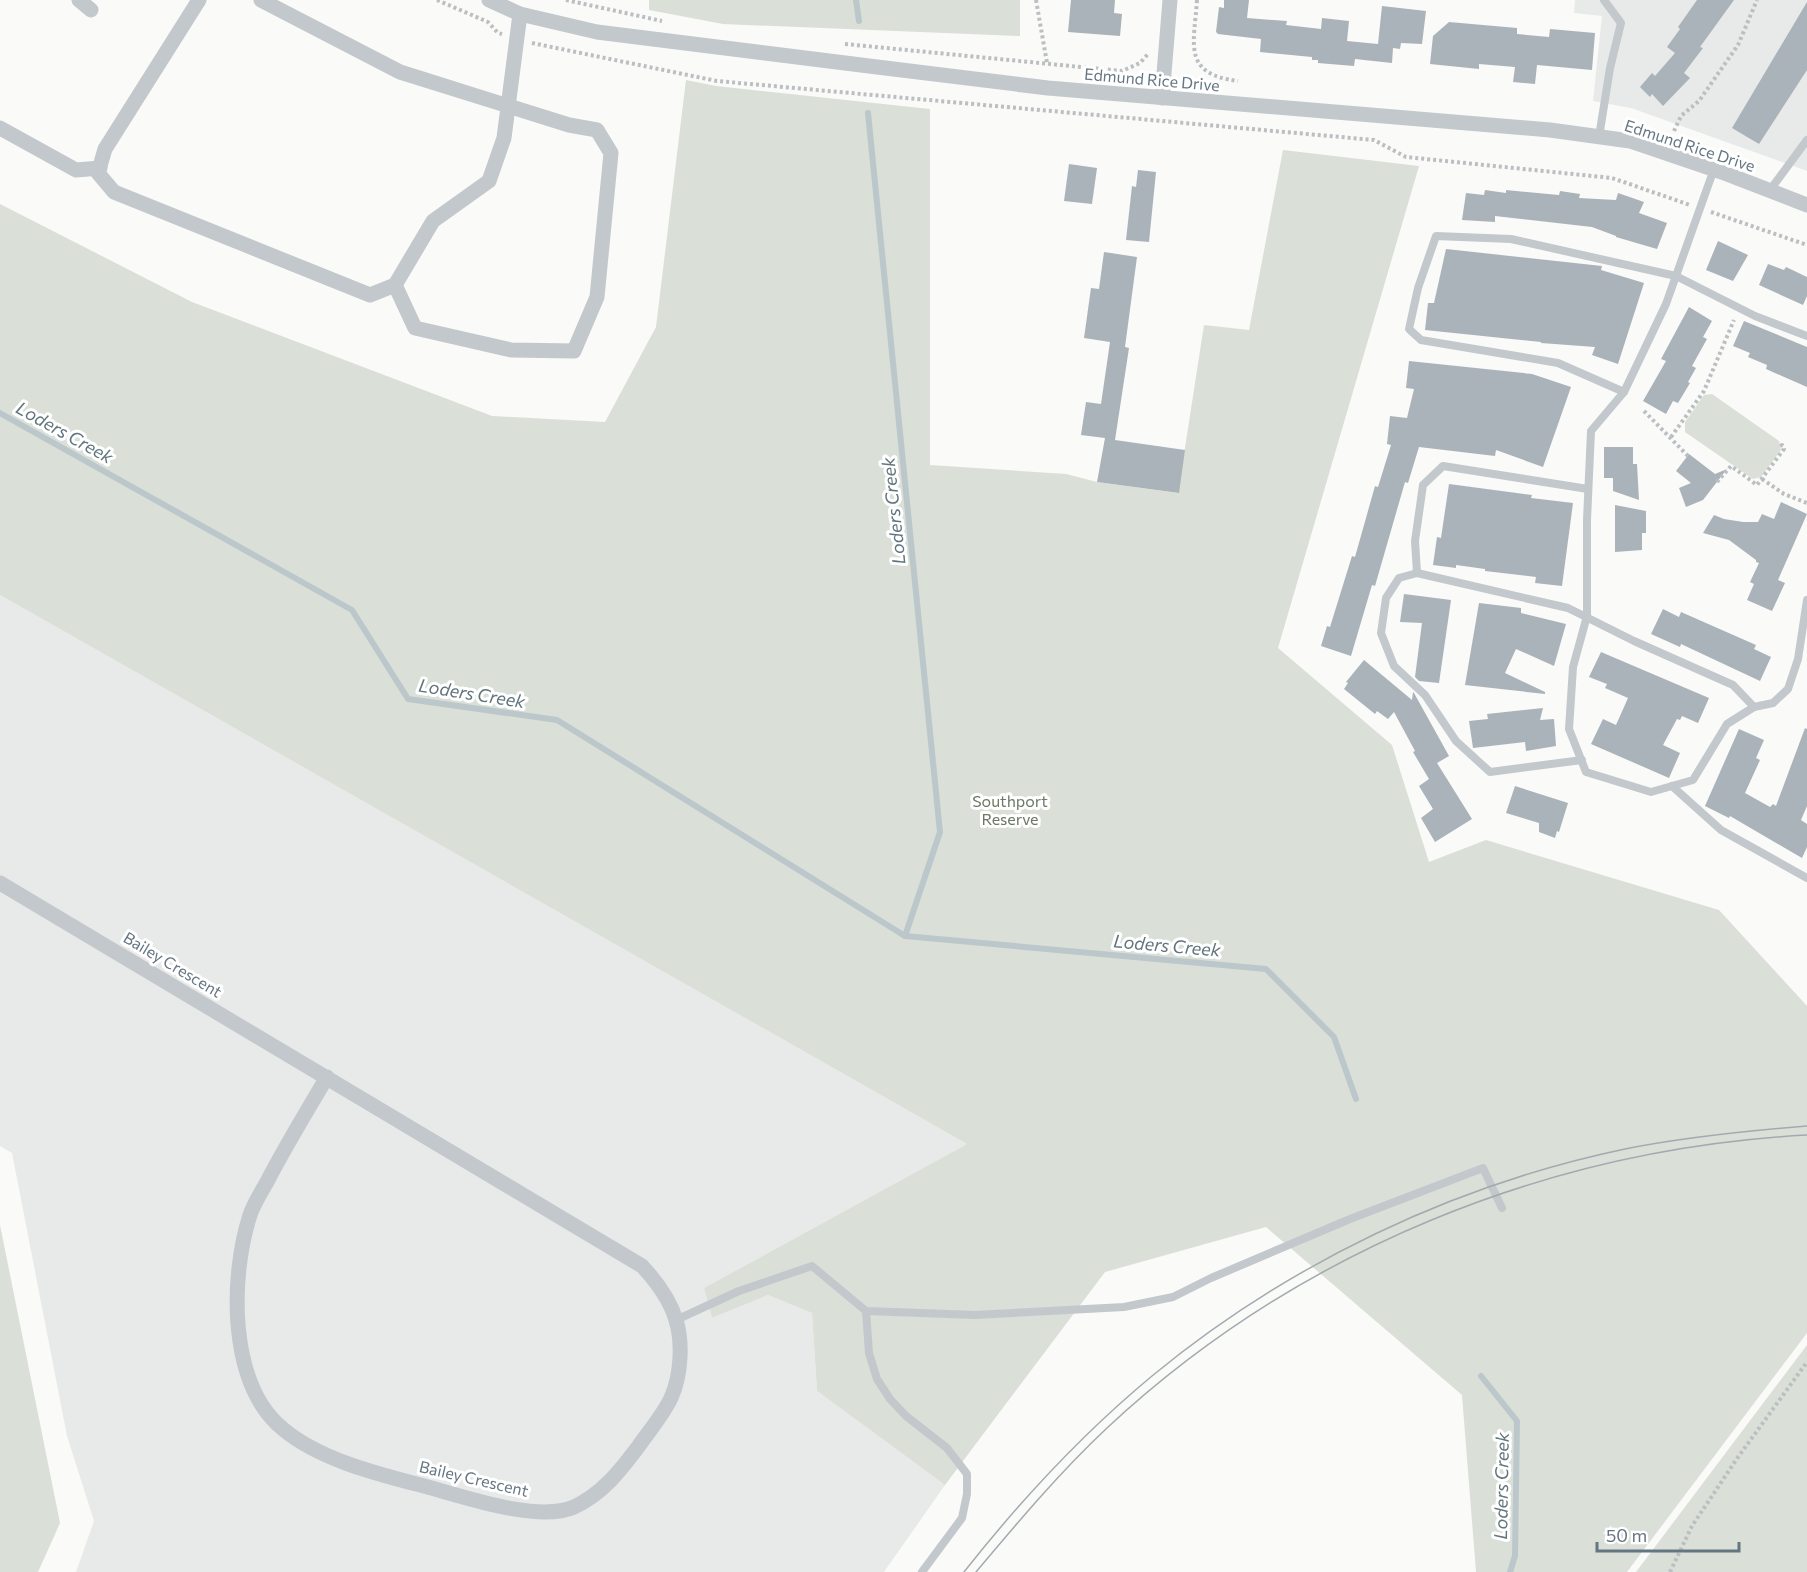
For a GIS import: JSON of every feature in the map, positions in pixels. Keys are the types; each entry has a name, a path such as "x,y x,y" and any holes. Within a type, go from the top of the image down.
{"street":[{"path":"79,0 92,10"},
{"path":"199,0 105,149 98,173 114,192 370,295 395,285 433,221 489,181 504,138 520,14"},
{"path":"261,0 400,72 569,124 597,130 611,153 597,297 574,351 511,350 415,328 395,285"},
{"name":"Edmund Rice Drive","path":"489,0 520,14 597,32 1048,88 1599,136 1630,141 1807,205"},
{"path":"1162,98 1170,0"},
{"path":"0,128 76,170 100,168"},
{"name":"Bailey Crescent","path":"0,883 327,1077 642,1266 658,1282 676,1320 680,1362 671,1399 613,1480 572,1508 546,1512 513,1509 382,1475 305,1445 283,1430 267,1415 246,1369 238,1330 242,1249 251,1214 272,1172 327,1077"}],"lane":[{"path":"1599,136 1620,23 1604,0"},
{"path":"1770,190 1807,140"},
{"path":"1714,170 1666,304 1624,392 1591,431 1587,616 1573,667 1569,729 1586,772 1650,792 1693,780 1727,724 1754,707 1773,704 1788,689 1798,659 1807,601"},
{"path":"1624,392 1558,363 1421,340 1409,329 1418,288 1436,236 1511,239 1677,276 1755,316 1807,336"},
{"path":"1417,573 1415,541 1423,485 1443,466 1588,489"},
{"path":"1582,760 1490,772 1456,741 1425,695 1394,666 1381,633 1386,598 1399,578 1417,573 1568,608 1733,685 1754,707"},
{"path":"1672,786 1721,830 1807,878"},
{"path":"676,1320 739,1291 812,1266 866,1311 975,1315 1125,1307 1173,1298 1211,1278 1350,1219 1483,1168 1502,1208"},
{"path":"866,1311 869,1353 877,1379 890,1399 906,1416 947,1448 968,1474 962,1518 922,1572"}],"path":[{"path":"437,0 488,22 498,33 517,39 717,81 1374,140 1406,157 1612,178 1807,245"},
{"path":"566,0 665,22"},
{"path":"1036,0 1047,63"},
{"path":"1197,0 1194,31 1198,65 1220,79 1238,81"},
{"path":"1674,131 1681,116 1699,101 1738,45 1757,0"},
{"path":"836,43 1122,71 1140,63 1148,55 1149,47"},
{"path":"1671,437 1704,391 1740,308"},
{"path":"1644,411 1688,456"},
{"path":"1717,482 1731,466 1757,485 1784,449 1782,445 1780,446"},
{"path":"1762,479 1784,494 1807,503"},
{"path":"1670,1572 1692,1526 1736,1460 1807,1362"}],"shaded area":[{"path":"1575,0 1807,0 1807,171 1631,108 1593,101 1602,16 1574,13"},
{"path":"0,595 967,1144 704,1288 712,1318 768,1295 812,1313 817,1391 945,1485 884,1572 76,1572 94,1521 67,1436 12,1153 0,1146"}],"green space":[{"path":"649,0 1020,0 1020,36 723,24 649,10"},
{"name":"Southport Reserve","path":"686,80 716,86 930,109 930,465 1066,474 1097,482 1178,493 1204,325 1249,330 1283,150 1419,166 1278,648 1392,745 1429,862 1486,840 1719,910 1807,1006 1807,1333 1627,1572 1476,1572 1462,1395 1266,1227 1105,1272 945,1485 817,1391 812,1313 768,1295 712,1318 704,1288 967,1144 0,595 0,204 192,302 492,416 605,422 656,327"},
{"path":"1712,394 1779,441 1781,450 1761,477 1753,479 1685,432 1685,422 1704,395"},
{"path":"0,1225 60,1523 38,1572 0,1572"},
{"path":"1807,1345 1807,1572 1636,1572"}],"building":[{"path":"1071,0 1115,0 1114,13 1122,14 1120,36 1068,32"},
{"path":"1224,0 1249,0 1247,18 1287,21 1286,25 1321,29 1322,18 1349,21 1347,41 1378,44 1382,6 1426,11 1422,44 1401,43 1400,49 1393,48 1392,63 1355,59 1354,66 1318,63 1318,60 1312,60 1312,57 1260,52 1261,39 1216,32 1219,7 1224,8"},
{"path":"1697,0 1734,0 1684,73 1690,78 1663,106 1652,94 1650,97 1640,87 1652,73 1655,76 1675,53 1667,47"},
{"path":"1807,2 1807,70 1759,144 1732,128"},
{"path":"1449,22 1517,28 1517,34 1549,37 1550,29 1595,33 1592,70 1537,65 1535,84 1513,82 1515,67 1479,64 1479,69 1430,64 1433,36"},
{"path":"1069,164 1097,168 1092,204 1064,201"},
{"path":"1138,170 1156,172 1149,242 1126,240 1132,186 1136,187"},
{"path":"1485,190 1559,195 1560,191 1580,194 1579,198 1616,200 1618,193 1644,202 1639,213 1667,223 1657,249 1592,227 1495,216 1495,222 1462,220 1466,193 1484,195"},
{"path":"1718,241 1748,255 1733,281 1706,270"},
{"path":"1446,249 1602,266 1601,270 1644,283 1618,364 1592,355 1595,347 1425,330 1428,303 1434,303"},
{"path":"1104,252 1137,257 1125,347 1129,348 1115,440 1185,450 1179,493 1097,482 1105,438 1081,435 1086,402 1101,404 1110,342 1084,338 1091,288 1099,289"},
{"path":"1768,264 1784,270 1786,267 1807,277 1807,296 1803,305 1759,285"},
{"path":"1689,307 1712,321 1703,337 1707,339 1692,366 1696,368 1688,382 1690,383 1678,403 1673,401 1666,414 1643,401 1666,361 1661,359"},
{"path":"1744,321 1807,347 1807,387 1766,369 1767,365 1748,357 1750,353 1733,346"},
{"path":"1409,361 1532,374 1571,387 1543,467 1496,450 1495,456 1419,447 1408,483 1405,482 1375,586 1372,585 1351,656 1321,646 1327,626 1330,627 1352,556 1355,557 1375,486 1378,487 1391,445 1387,444 1390,416 1407,418 1414,389 1406,388"},
{"path":"1604,447 1633,447 1633,464 1637,464 1639,500 1613,491 1613,478 1604,478"},
{"path":"1689,454 1715,474 1727,469 1703,500 1686,507 1679,488 1691,483 1676,471"},
{"path":"1449,484 1573,503 1562,586 1535,583 1536,577 1456,565 1456,568 1433,565 1437,537 1441,538"},
{"path":"1781,502 1807,514 1778,580 1785,583 1772,611 1747,600 1754,584 1750,582 1759,563 1729,540 1703,533 1714,515 1743,522 1758,522 1762,514 1774,519"},
{"path":"1615,505 1646,511 1646,533 1642,533 1642,550 1615,552"},
{"path":"1404,594 1451,600 1439,683 1419,681 1415,677 1422,623 1400,622"},
{"path":"1479,603 1521,608 1521,613 1566,624 1554,666 1516,649 1505,673 1545,694 1465,685"},
{"path":"1663,609 1679,617 1681,612 1756,645 1754,649 1771,657 1760,681 1681,644 1680,647 1651,634"},
{"path":"1601,652 1709,698 1698,723 1682,716 1680,720 1677,719 1663,745 1680,753 1669,778 1591,744 1603,719 1616,725 1628,698 1605,688 1607,684 1589,677"},
{"path":"1364,660 1412,700 1414,693 1449,756 1437,763 1472,819 1435,842 1421,818 1433,809 1419,786 1429,779 1394,712 1388,719 1377,711 1375,714 1344,689 1348,683 1346,682"},
{"path":"1543,708 1540,720 1554,719 1556,746 1526,751 1525,742 1473,748 1469,721 1488,719 1487,714"},
{"path":"1805,728 1807,729 1807,806 1801,820 1807,824 1807,847 1802,858 1730,816 1729,818 1705,806 1739,729 1764,740 1756,758 1760,760 1745,793 1770,807 1773,804 1776,806"},
{"path":"1515,786 1568,803 1555,838 1539,832 1539,823 1506,813"}],"waterway":[{"name":"Loders Creek","path":"856,0 859,21"},
{"name":"Loders Creek","path":"868,113 940,832 905,936"},
{"name":"Loders Creek","path":"0,413 352,610 408,699 557,720 905,936 1266,969 1334,1037 1356,1099"},
{"name":"Loders Creek","path":"1481,1376 1517,1421 1515,1556 1510,1572"}],"tram line":[{"path":"964,1572 1053,1469 1126,1398 1204,1336 1259,1298 1316,1264 1436,1207 1561,1164 1670,1141 1807,1126"},
{"path":"976,1572 1073,1462 1107,1428 1181,1365 1261,1309 1344,1261 1432,1220 1522,1187 1615,1162 1710,1144 1807,1135"}]}
